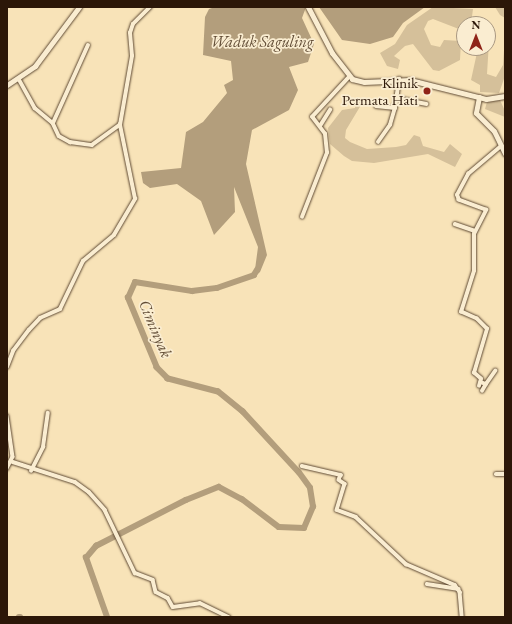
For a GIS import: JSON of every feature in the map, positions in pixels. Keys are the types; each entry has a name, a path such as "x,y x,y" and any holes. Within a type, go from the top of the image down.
{"main road":[{"path":"7,85 19,80 35,66 78,7"},
{"path":"308,7 349,77 364,82 399,79 422,82 479,97 505,96"},
{"path":"479,97 476,113 494,131 500,147 505,154"}],"street":[{"path":"7,367 16,346 29,330 40,318 60,309 85,258 118,229 135,199 120,125 132,56 130,33 134,24 150,7"},
{"path":"53,123 88,45"},
{"path":"302,217 325,165 327,145 320,126 313,121 313,113 349,77"},
{"path":"378,142 390,125 395,108 399,79"},
{"path":"19,80 35,108 53,123 59,136 85,145 104,138 120,125"},
{"path":"396,98 426,104"},
{"path":"376,106 395,108"},
{"path":"320,126 330,110"},
{"path":"479,386 481,382 480,375 474,373 487,329 477,319 461,312 474,271 475,231 486,209 459,200 458,192 468,174 500,147"},
{"path":"455,224 475,231"},
{"path":"482,391 495,371"},
{"path":"481,382 486,384"},
{"path":"31,470 43,447 48,412"},
{"path":"7,416 13,462 7,469"},
{"path":"13,462 31,470 75,482 105,510 135,573 153,580 156,592 168,598 173,607 200,603 229,617"},
{"path":"302,466 341,475 339,480 345,484 337,510 356,517 406,564 459,589"},
{"path":"496,474 505,474"},
{"path":"427,584 459,589"},
{"path":"459,589 462,617"}],"shaded area":[{"path":"433,7 473,9 472,16 456,16 456,28 433,19 428,21 424,29 431,45 440,47 444,40 456,41 456,56 460,56 460,60 439,71 433,70 413,44 405,46 394,56 400,60 398,69 387,66 380,53 395,44 407,25"},
{"path":"495,7 505,7 505,18 500,15"},
{"path":"505,35 505,76 499,93 480,92 480,85 471,80 476,56 488,56 487,74 496,77 503,65"},
{"path":"356,98 361,98 361,105 346,130 345,138 350,142 367,149 396,147 406,145 414,135 420,137 423,146 444,152 450,144 462,154 455,167 428,154 374,163 352,161 344,156 330,144 328,128 342,110 355,108"},
{"path":"500,100 505,111 505,117 485,109 487,102"}],"water":[{"name":"Waduk Saguling","path":"215,7 306,7 302,18 314,44 308,62 289,67 298,90 289,110 252,130 246,164 267,255 260,272 254,277 258,247 234,187 235,212 214,235 201,201 177,184 150,188 143,183 141,172 181,168 186,132 203,122 227,93 224,85 233,80 231,61 203,55 205,17 209,9"},
{"name":"Waduk Saguling","path":"319,7 425,7 403,23 393,37 370,44 342,40"}],"waterway":[{"name":"Ciminyak","path":"107,617 86,558 96,546 186,500 219,487 242,499 279,527 304,528 313,507 310,488 299,473 243,412 218,392 168,379 157,368 128,298 135,282 192,291 217,288 254,275 257,270"}],"place":[{"name":"Klinik Permata Hati","path":"427,91"}]}
